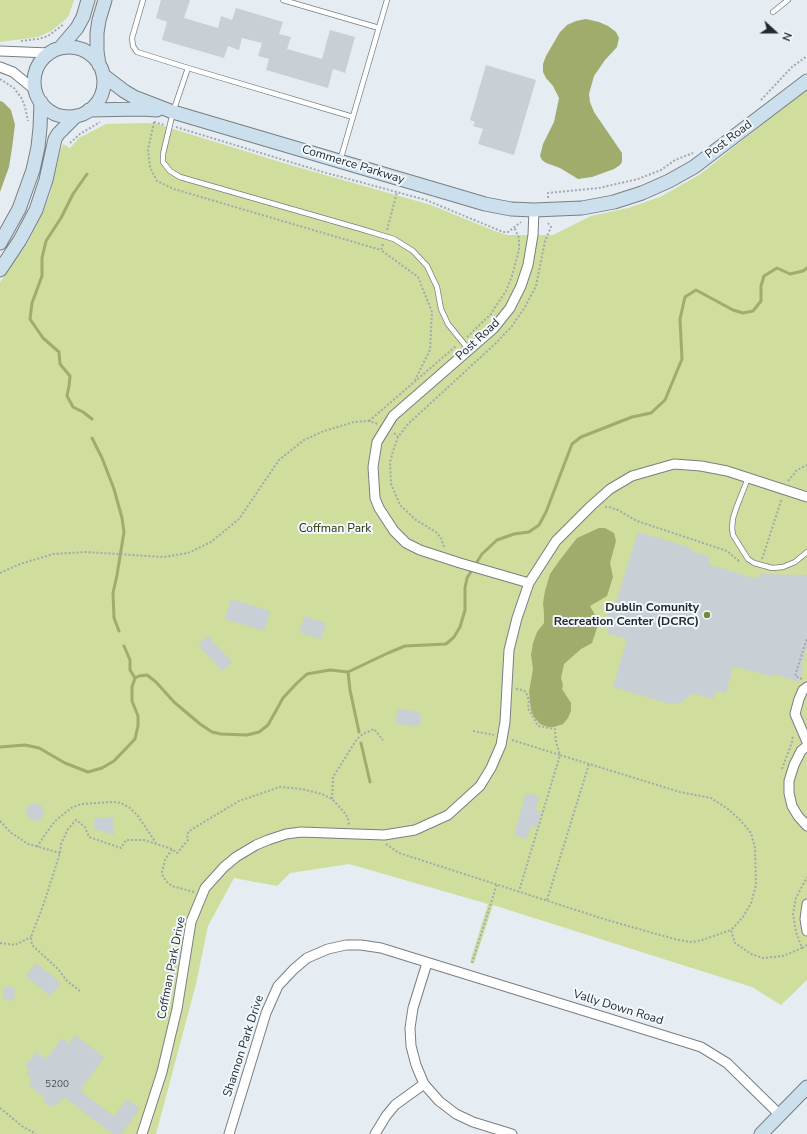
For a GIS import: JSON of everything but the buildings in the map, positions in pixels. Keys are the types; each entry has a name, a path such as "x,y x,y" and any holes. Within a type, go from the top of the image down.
{"street":[{"path":"88,0 78,28 55,51 40,63 36,70 34,78 35,90 40,102 47,109 57,115 67,117 76,116 89,110 100,98 104,83 97,50 97,34 99,20 105,0"},
{"path":"0,52 55,51 69,47 78,48 94,57 101,70"},
{"path":"0,67 13,72 35,90"},
{"name":"Commerce Parkway","path":"101,70 124,91 134,97 173,112 485,204 512,209 534,210"},
{"name":"Post Road","path":"529,583 420,550 406,542 394,531 379,508 375,498 373,467 377,442 393,416 494,328 510,308 521,286 532,245 534,210 582,208 614,202 642,193 669,181 694,167 807,81"},
{"path":"0,243 19,209 33,170 40,128 40,102"},
{"name":"Commerce Parkway","path":"89,110 149,109 173,112"},
{"path":"0,270 20,240 36,210 46,180 58,134 76,116"},
{"name":"Coffman Park Drive","path":"142,1134 162,1072 170,1038 191,922 205,888 224,867 245,851 262,842 286,834 301,832 384,835 415,830 448,815 480,786 491,768 501,745 505,722 509,650 517,618 529,583 556,541 591,506 610,489 632,476 674,464 701,466 727,472 807,497"},
{"path":"803,685 795,714 807,742"},
{"path":"807,746 801,751 794,765 789,781 789,793 792,806 807,826"},
{"path":"807,904 805,919 807,931"},
{"name":"Shannon Park Drive","path":"229,1134 268,1008 278,986 294,969 307,958 328,949 346,945 361,945 381,948 427,962"},
{"path":"427,962 413,1008 410,1028 411,1046 416,1065 424,1084 439,1101 456,1114 473,1122 512,1134"},
{"name":"Vally Down Road","path":"427,962 701,1047 727,1063 780,1115"},
{"path":"375,1134 395,1105 424,1084"},
{"path":"761,1134 807,1087"}],"lane":[{"path":"143,0 132,38 134,50 142,54 353,118"},
{"path":"282,0 379,28"},
{"path":"340,160 387,0"},
{"path":"773,12 788,0"},
{"path":"188,68 173,112 163,154 163,162 170,171 180,177 385,236 413,251 427,266 437,286 441,309 448,324 469,350"},
{"path":"748,478 733,518 733,535 748,559 754,563 772,568 783,567 795,562 807,552"}],"path":[{"path":"17,42 48,36 68,20"},
{"path":"759,102 792,68 807,56"},
{"path":"0,79 14,88 22,99 28,124"},
{"path":"70,143 80,134 102,121"},
{"path":"149,121 426,200 503,232 508,232 519,222"},
{"path":"548,199 548,193 599,188 638,179 661,170 675,160 693,152"},
{"path":"398,192 381,250 418,277 432,312 430,350 415,381"},
{"path":"444,549 441,538 436,532 416,520 400,505 391,484 390,462 393,451 398,437 408,424 496,343 512,326 525,307 536,286 545,240 551,227 548,223"},
{"path":"0,573 20,564 53,554 85,552 164,557 188,553 211,542 239,519 279,460 304,440 324,430 354,422 369,421"},
{"path":"760,565 784,490 789,479 797,470 807,465"},
{"path":"600,512 606,507 618,510 637,521 728,550 743,563"},
{"path":"803,685 803,679 795,676 807,638"},
{"path":"516,682 516,689 526,692 529,701 528,708 538,726 555,729 556,742 560,755 519,891"},
{"path":"332,799 333,777 357,739 363,734 374,729 383,740"},
{"path":"390,843 385,843 399,854 607,920 678,940 692,942 731,930 743,917 751,902 756,885 755,848 751,833 728,809 711,798 680,792 502,737 473,731"},
{"path":"780,775 794,733"},
{"path":"547,900 589,764"},
{"path":"80,991 67,981 58,969 32,945 31,938 44,904 60,853 61,844 68,830 76,820 84,827 89,837 121,848 126,840 144,840 172,849 177,853 188,840 187,835 189,831 239,801 280,787 302,789 322,794 332,799 340,806 348,818 348,834"},
{"path":"37,847 56,821 71,808 81,804 113,802 121,803 130,808 138,816 156,843"},
{"path":"0,821 20,839 28,844 60,853"},
{"path":"172,849 163,866 163,877 172,886 191,891 202,896"},
{"path":"802,948 796,932 793,914 796,898 807,877"},
{"path":"472,963 497,884"},
{"path":"731,930 736,943 751,954 763,958 782,956 807,945"},
{"path":"0,942 15,945 31,938"},
{"path":"0,1108 22,1126 36,1134"}],"green space":[{"path":"0,0 74,0 69,15 51,31 38,37 0,42"},
{"name":"Coffman Park","path":"807,89 807,980 781,1005 752,987 493,905 474,963 470,962 488,904 349,864 290,873 277,886 234,878 208,926 196,984 156,1134 0,1134 0,282 27,244 43,212 50,194 63,144 70,148 79,138 106,124 157,124 290,165 431,205 497,232 508,235 553,235 591,216 628,208 660,197 699,175"}],"shaded area":[{"path":"586,19 608,26 616,32 619,38 617,47 605,60 594,76 589,94 594,112 622,153 622,162 614,169 592,177 578,179 560,168 546,163 540,156 543,144 554,122 559,98 543,72 543,64 560,32 567,25"},
{"path":"0,101 11,110 15,125 9,167 0,192"},
{"path":"599,528 605,528 614,533 616,541 610,563 613,577 607,596 590,606 599,622 592,643 581,649 564,664 561,678 563,685 562,689 571,703 571,711 568,718 563,724 548,727 540,724 534,717 531,710 529,692 533,669 531,655 533,643 537,632 544,623 543,603 545,591 550,574 577,538"}],"waterway":[{"path":"87,174 73,194 61,218 46,241 42,258 42,276 32,303 30,319 43,338 59,352 60,364 70,376 67,396 73,407 92,419"},
{"path":"0,747 25,745 39,748 65,763 88,772 102,768 114,761 135,739 138,726 138,716 132,701 132,687 135,678 139,676 147,675 156,682 174,702 212,732 221,734 247,735 259,732 268,725 283,698 307,674 330,670 348,672 405,646 446,644 454,637 460,627 465,610 465,588 467,578 482,554 497,540 514,534 529,532 539,525 546,512 572,444 581,437 632,417 651,413 665,400 682,359 680,319 685,297 696,290 733,310 743,313 753,311 761,301 761,286 764,276 777,268 790,274 803,271 807,268"},
{"path":"92,438 102,458 114,489 122,518 124,532 113,593 114,618 119,631"},
{"path":"124,646 130,660 130,670 135,678"},
{"path":"348,672 350,690 359,732"},
{"path":"361,743 370,782"}],"place":[{"name":"Dublin Comunity Recreation Center (DCRC)","path":"707,615"}]}
